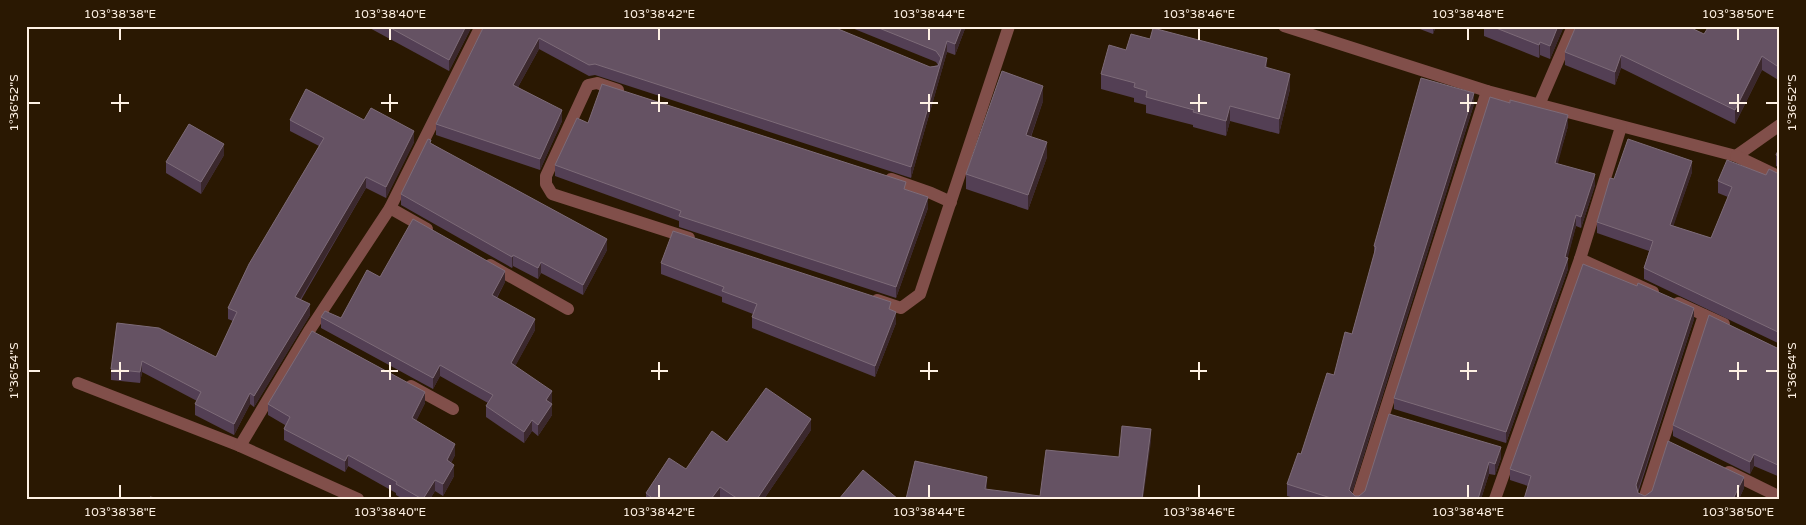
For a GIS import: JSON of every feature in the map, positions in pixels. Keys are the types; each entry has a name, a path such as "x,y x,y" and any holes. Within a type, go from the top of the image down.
{"street":[{"path":"240,446 314,333 390,208 481,26"},
{"path":"864,296 902,308 920,294 1009,26"},
{"path":"1284,26 1487,91 1621,128 1736,156 1780,177"},
{"path":"1539,105 1573,26"},
{"path":"634,95 597,83 588,86 546,176 546,184 552,194 703,243"},
{"path":"1357,499 1389,417 1487,91"},
{"path":"1736,156 1780,125"},
{"path":"1496,499 1580,259 1621,128"},
{"path":"876,174 952,202"},
{"path":"390,208 441,237"},
{"path":"475,256 568,309"},
{"path":"1580,259 1738,331"},
{"path":"1644,499 1668,443 1704,315"},
{"path":"402,381 454,409"},
{"path":"78,383 240,446 358,499"},
{"path":"1494,448 1513,453"},
{"path":"1717,467 1780,498"}],"building":[{"path":"387,26 466,26 449,60"},
{"path":"484,26 831,26 930,67 938,66 941,58 936,51 874,26 962,26 955,44 947,41 911,167 595,64 589,65 539,38 513,85 562,110 540,159 436,124"},
{"path":"1491,26 1558,26 1550,46 1540,42 1539,45"},
{"path":"1576,26 1687,26 1704,34 1709,26 1780,26 1780,68 1762,56 1735,110 1621,55 1615,72 1565,52"},
{"path":"1153,28 1267,58 1265,67 1290,74 1279,119 1230,106 1226,121 1146,97 1147,91 1134,87 1135,83 1101,74 1109,45 1126,50 1131,34 1150,39"},
{"path":"1002,71 1043,86 1026,135 1047,142 1028,195 966,174"},
{"path":"1421,78 1474,93 1349,490 1355,496 1359,496 1365,491 1389,414 1501,447 1495,464 1489,462 1478,499 1334,499 1287,484 1298,453 1301,454 1327,373 1334,375 1345,332 1352,334 1376,247 1374,246"},
{"path":"602,84 906,182 904,189 928,197 896,287 679,216 681,211 555,165 577,118 588,123"},
{"path":"306,89 364,120 371,108 414,131 386,187 366,177 295,297 310,304 254,396 250,393 234,424 195,404 201,392 142,361 140,372 111,369 117,323 159,328 216,357 237,312 228,308 249,264 324,138 290,120"},
{"path":"1490,97 1510,103 1510,100 1568,115 1555,163 1595,174 1581,217 1576,215 1565,257 1568,258 1506,432 1394,398"},
{"path":"189,124 224,144 201,182 166,162"},
{"path":"428,139 431,140 430,143 607,239 583,285 541,262 538,268 513,255 512,257 401,194"},
{"path":"1628,139 1692,161 1670,225 1711,238 1732,187 1718,181 1727,160 1766,175 1769,169 1780,173 1780,333 1644,268 1653,241 1597,222 1610,178 1614,179"},
{"path":"1780,146 1780,157 1776,155"},
{"path":"413,219 505,271 492,295 535,319 511,363 552,391 546,400 552,404 538,425 532,420 524,432 486,406 493,395 440,365 433,378 321,317 325,311 341,318 367,270 380,277"},
{"path":"673,231 891,302 889,309 896,312 875,366 752,317 757,304 722,291 724,287 661,263"},
{"path":"1583,264 1637,286 1638,283 1694,308 1636,485 1638,493 1645,496 1652,491 1668,441 1744,477 1734,497 1738,499 1524,499 1531,476 1510,469"},
{"path":"1709,315 1780,349 1780,466 1754,454 1750,462 1673,425"},
{"path":"312,331 425,392 412,418 455,444 447,460 454,465 443,484 435,480 422,499 396,484 397,482 348,455 345,461 284,429 290,417 268,404"},
{"path":"766,388 811,419 757,499 738,499 720,487 711,499 650,499 651,497 646,493 669,458 686,469 712,431 727,442"},
{"path":"1122,426 1151,429 1142,499 906,499 915,461 987,477 985,489 1040,496 1046,450 1119,457"},
{"path":"863,470 898,499 839,499"}]}
